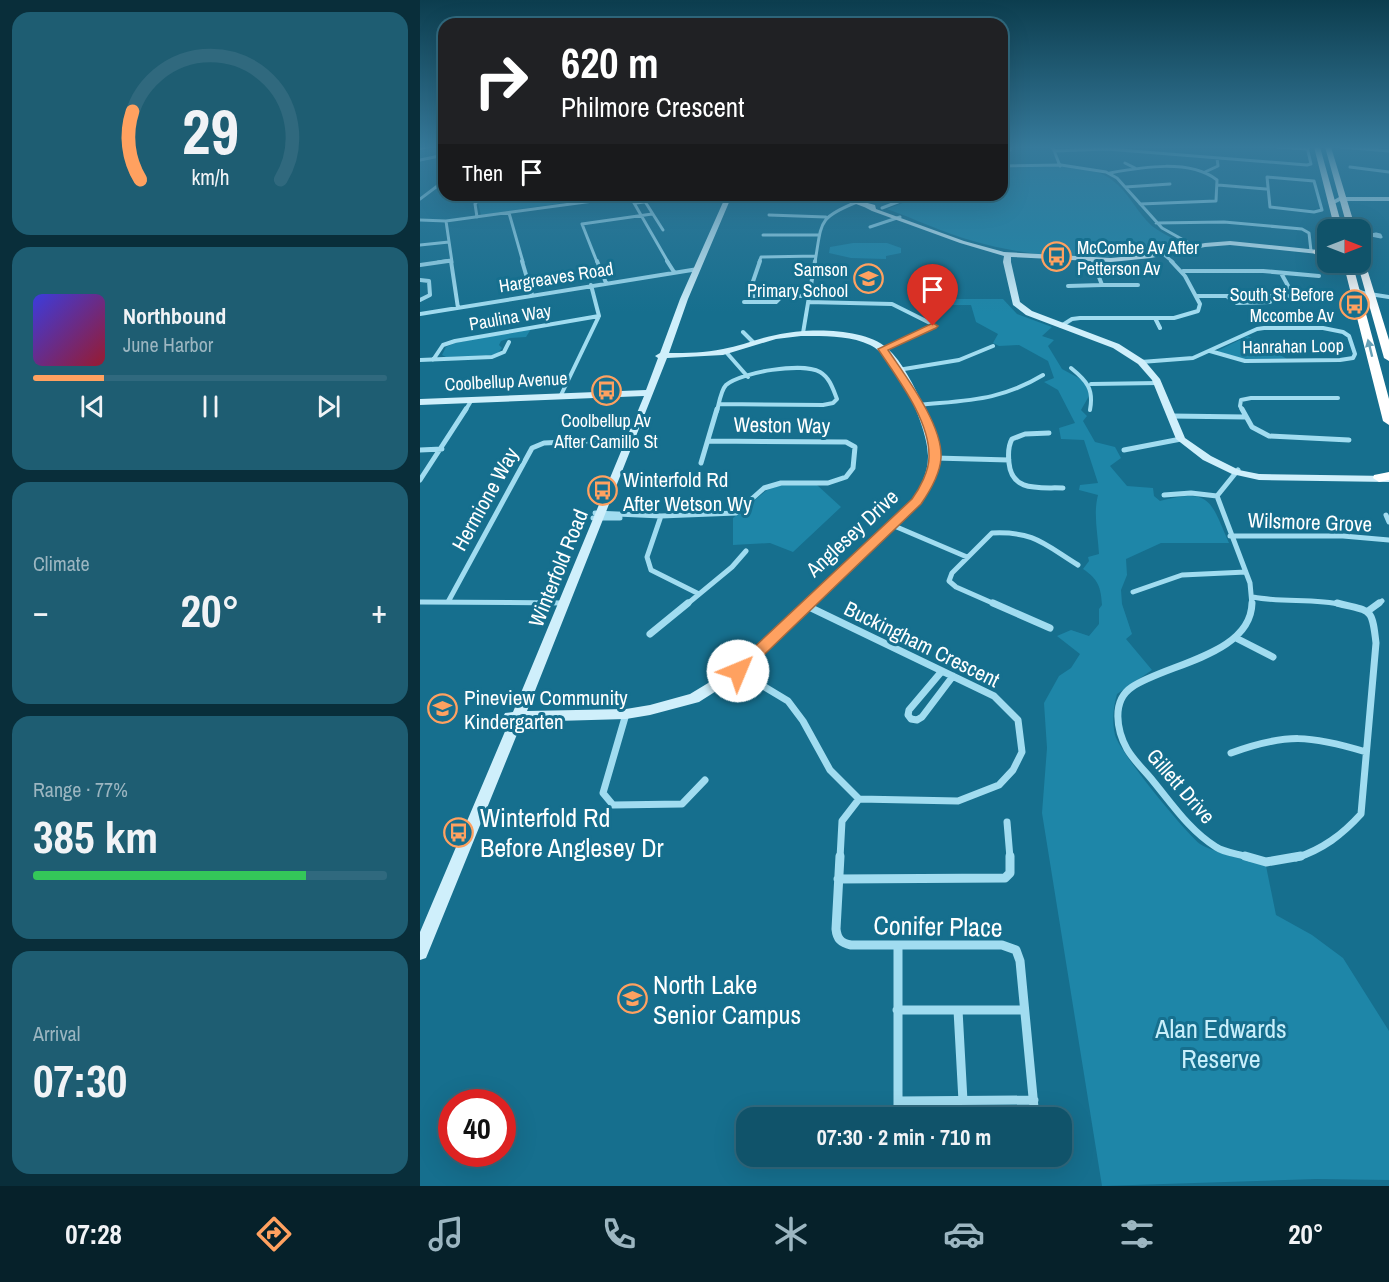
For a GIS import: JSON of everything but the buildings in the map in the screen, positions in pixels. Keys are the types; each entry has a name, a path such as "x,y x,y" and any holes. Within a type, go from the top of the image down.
{"highway":[{"path":"1332,202 1336,219"},
{"path":"1344,202 1348,219"},
{"path":"1313,251 1317,252"},
{"path":"1350,273 1389,421"},
{"path":"1368,273 1380,293 1389,358"}],"street":[{"path":"476,202 477,217"},
{"path":"420,220 446,221 579,202"},
{"path":"643,202 636,204 674,272"},
{"path":"645,202 663,231"},
{"name":"Winterfold Road","path":"420,932 562,603 648,391 694,269 713,210 720,202"},
{"path":"768,215 826,216 856,202"},
{"path":"858,202 880,208 899,218 962,242 1005,253 1093,260 1163,254 1196,247 1237,243 1313,251 1309,233 1302,229 1224,222 1156,223"},
{"path":"880,208 896,202"},
{"path":"1140,204 1182,202"},
{"path":"1269,202 1270,207 1314,212 1323,210 1321,202"},
{"path":"1140,204 1162,228 1196,247"},
{"path":"509,213 532,295"},
{"path":"606,283 582,224 652,213"},
{"path":"803,333 819,235 826,216"},
{"path":"870,227 899,218"},
{"path":"446,221 458,308"},
{"path":"763,235 819,235"},
{"path":"1371,235 1389,237"},
{"path":"420,245 449,242"},
{"path":"1005,253 1012,303 1028,315 1116,346 1141,362 1158,384 1181,439 1194,450 1238,473 1265,477 1383,480"},
{"path":"1061,326 1072,319 1080,318 1179,317 1195,313 1201,306 1183,271 1177,263 1163,254"},
{"path":"809,296 754,296 749,293 758,259 766,256 816,256"},
{"path":"420,265 451,260"},
{"path":"1093,260 1102,285"},
{"name":"Hargreaves Road","path":"420,314 694,269"},
{"path":"1183,271 1319,276"},
{"path":"1281,273 1292,293 1291,296"},
{"path":"420,280 429,281 430,295 420,300"},
{"path":"561,395 599,316 591,285"},
{"path":"1068,286 1138,285"},
{"path":"1354,288 1380,293"},
{"path":"1358,301 1359,296 1380,293"},
{"path":"744,302 776,302 782,296"},
{"path":"1196,296 1291,296 1299,300 1317,301"},
{"path":"1228,296 1238,303 1270,302"},
{"path":"808,303 892,304 932,324 930,329 883,349"},
{"name":"Paulina Way","path":"433,360 443,345 455,341 599,316"},
{"path":"1155,318 1160,328"},
{"name":"Hanrahan Loop","path":"1141,362 1182,360 1210,351 1257,329 1332,328 1343,331 1350,337 1355,354 1353,358 1344,360 1302,359 1254,363 1240,362 1210,351"},
{"path":"743,332 754,343"},
{"path":"661,354 695,355 726,352 754,343 803,333 828,333 858,339 883,349 898,370 919,405 933,442 935,458 1009,460"},
{"path":"420,360 499,356 509,342"},
{"path":"898,370 956,363 993,346"},
{"path":"726,352 748,377"},
{"path":"701,463 724,387 729,383 797,366 818,369 828,375 837,399 823,405 719,405"},
{"path":"1071,368 1090,384 1093,395 1090,410"},
{"path":"919,405 995,397 1020,389 1043,375"},
{"path":"1090,384 1158,384"},
{"name":"Coolbellup Avenue","path":"420,402 648,391"},
{"path":"1338,398 1251,398 1241,400 1240,406 1252,427 1269,436 1349,440"},
{"path":"420,480 471,401"},
{"path":"1171,416 1245,417"},
{"path":"1049,433 1020,435 1012,439 1009,444 1010,476 1015,482 1063,488"},
{"path":"1124,450 1181,439"},
{"name":"Hermione Way","path":"448,602 532,448 544,443 608,440"},
{"name":"Weston Way","path":"597,516 736,513 764,488 781,483 828,483 846,477 853,468 855,447 846,442 709,441"},
{"path":"420,450 442,449"},
{"name":"Anglesey Drive","path":"515,713 552,717 564,714 626,714 694,698 738,671 916,502 926,488 935,458"},
{"path":"1217,496 1238,473"},
{"path":"1164,495 1183,493 1217,496"},
{"path":"1217,496 1230,536 1253,590 1250,617 1236,639 1273,657"},
{"name":"Wilsmore Grove","path":"1386,515 1389,522"},
{"path":"661,516 647,557 651,570 699,594"},
{"path":"892,525 967,556"},
{"path":"1050,628 956,587 949,581 952,573 992,533 1015,532 1033,537 1078,565"},
{"name":"Wilsmore Grove","path":"1230,536 1343,536 1389,540"},
{"path":"650,634 732,567 746,551"},
{"path":"1133,592 1182,575 1246,572"},
{"path":"1253,597 1273,601 1331,602 1368,611 1382,602"},
{"path":"420,602 562,603"},
{"name":"Buckingham Crescent","path":"805,605 994,696 1018,720 1022,752 1014,770 999,785 958,801 859,799"},
{"name":"Gillett Drive","path":"1236,639 1130,688 1117,714 1120,733 1128,751 1194,830 1217,848 1266,862 1292,860 1311,853 1342,835 1361,814 1376,643 1373,617 1368,611"},
{"path":"738,671 788,701 803,721 830,770 859,799"},
{"path":"942,671 909,710 908,715 911,719 917,720 922,717 953,676"},
{"name":"Winterfold Road","path":"420,952 515,713"},
{"path":"626,714 603,793 613,805 682,804 705,780"},
{"path":"1231,753 1264,740 1285,736 1325,739 1366,752"},
{"name":"Conifer Place","path":"859,799 842,821 836,925 838,939 842,943 851,945 1002,945 1012,947 1020,961 1034,1107"},
{"path":"838,879 1005,878 1011,868 1007,822"},
{"path":"898,945 898,1107"},
{"path":"897,1010 1024,1010"},
{"path":"958,1010 963,1101"},
{"path":"898,1101 1034,1100"}],"green space":[{"path":"479,202 568,202 481,215"},
{"path":"904,202 1133,202 1152,226 1185,244 1133,255 1052,256 973,241 887,209"},
{"path":"853,243 887,243 901,248 901,253 886,256 886,259 851,258 829,253 830,247"},
{"name":"Alan Edwards Reserve","path":"919,299 1003,299 1017,314 1052,327 1042,336 1054,340 1048,346 1062,369 1086,382 1089,396 1081,410 1087,416 1083,421 1095,442 1115,447 1121,458 1110,466 1127,486 1153,488 1154,496 1160,501 1177,497 1199,497 1212,507 1217,516 1229,543 1161,543 1126,559 1127,575 1121,590 1122,604 1132,634 1126,639 1152,670 1117,694 1113,714 1115,735 1128,758 1153,791 1200,844 1266,866 1276,915 1312,935 1343,958 1389,1031 1389,1180 1316,1179 1102,1186 1042,813 1047,748 1044,703 1059,676 1071,668 1080,654 1057,636 1071,630 1089,636 1099,624 1099,609 1102,605 1100,588 1092,576 1083,569 1089,561 1088,557 1099,554 1096,517 1098,495 1079,490 1080,485 1098,483 1084,440 1061,439 1059,428 1075,423 1058,390 1044,382 1054,378 1048,361 1019,345 999,346 993,343 998,334 976,322 971,305 916,305"},
{"path":"531,329 526,337 501,341 499,345 502,348 498,353 492,355 446,357 442,355 446,347 455,343"},
{"path":"1248,336 1287,359 1250,362 1217,351"},
{"path":"781,485 817,485 841,507 793,552 770,543 733,545 733,518 767,490"}],"place":[{"name":"McCombe Av After Petterson Av","path":"1056,257"},
{"name":"Samson Primary School","path":"869,279"},
{"name":"South St Before Mccombe Av","path":"1355,304"},
{"name":"Coolbellup Av After Camillo St","path":"606,391"},
{"name":"Winterfold Rd After Wetson Wy","path":"602,491"},
{"name":"Pineview Community Kindergarten","path":"443,709"},
{"name":"Winterfold Rd Before Anglesey Dr","path":"459,832"},
{"name":"North Lake Senior Campus","path":"632,999"}],"route":[{"path":"738,671 916,502 926,488 935,458 933,442 919,405 883,349 933,326"}]}
